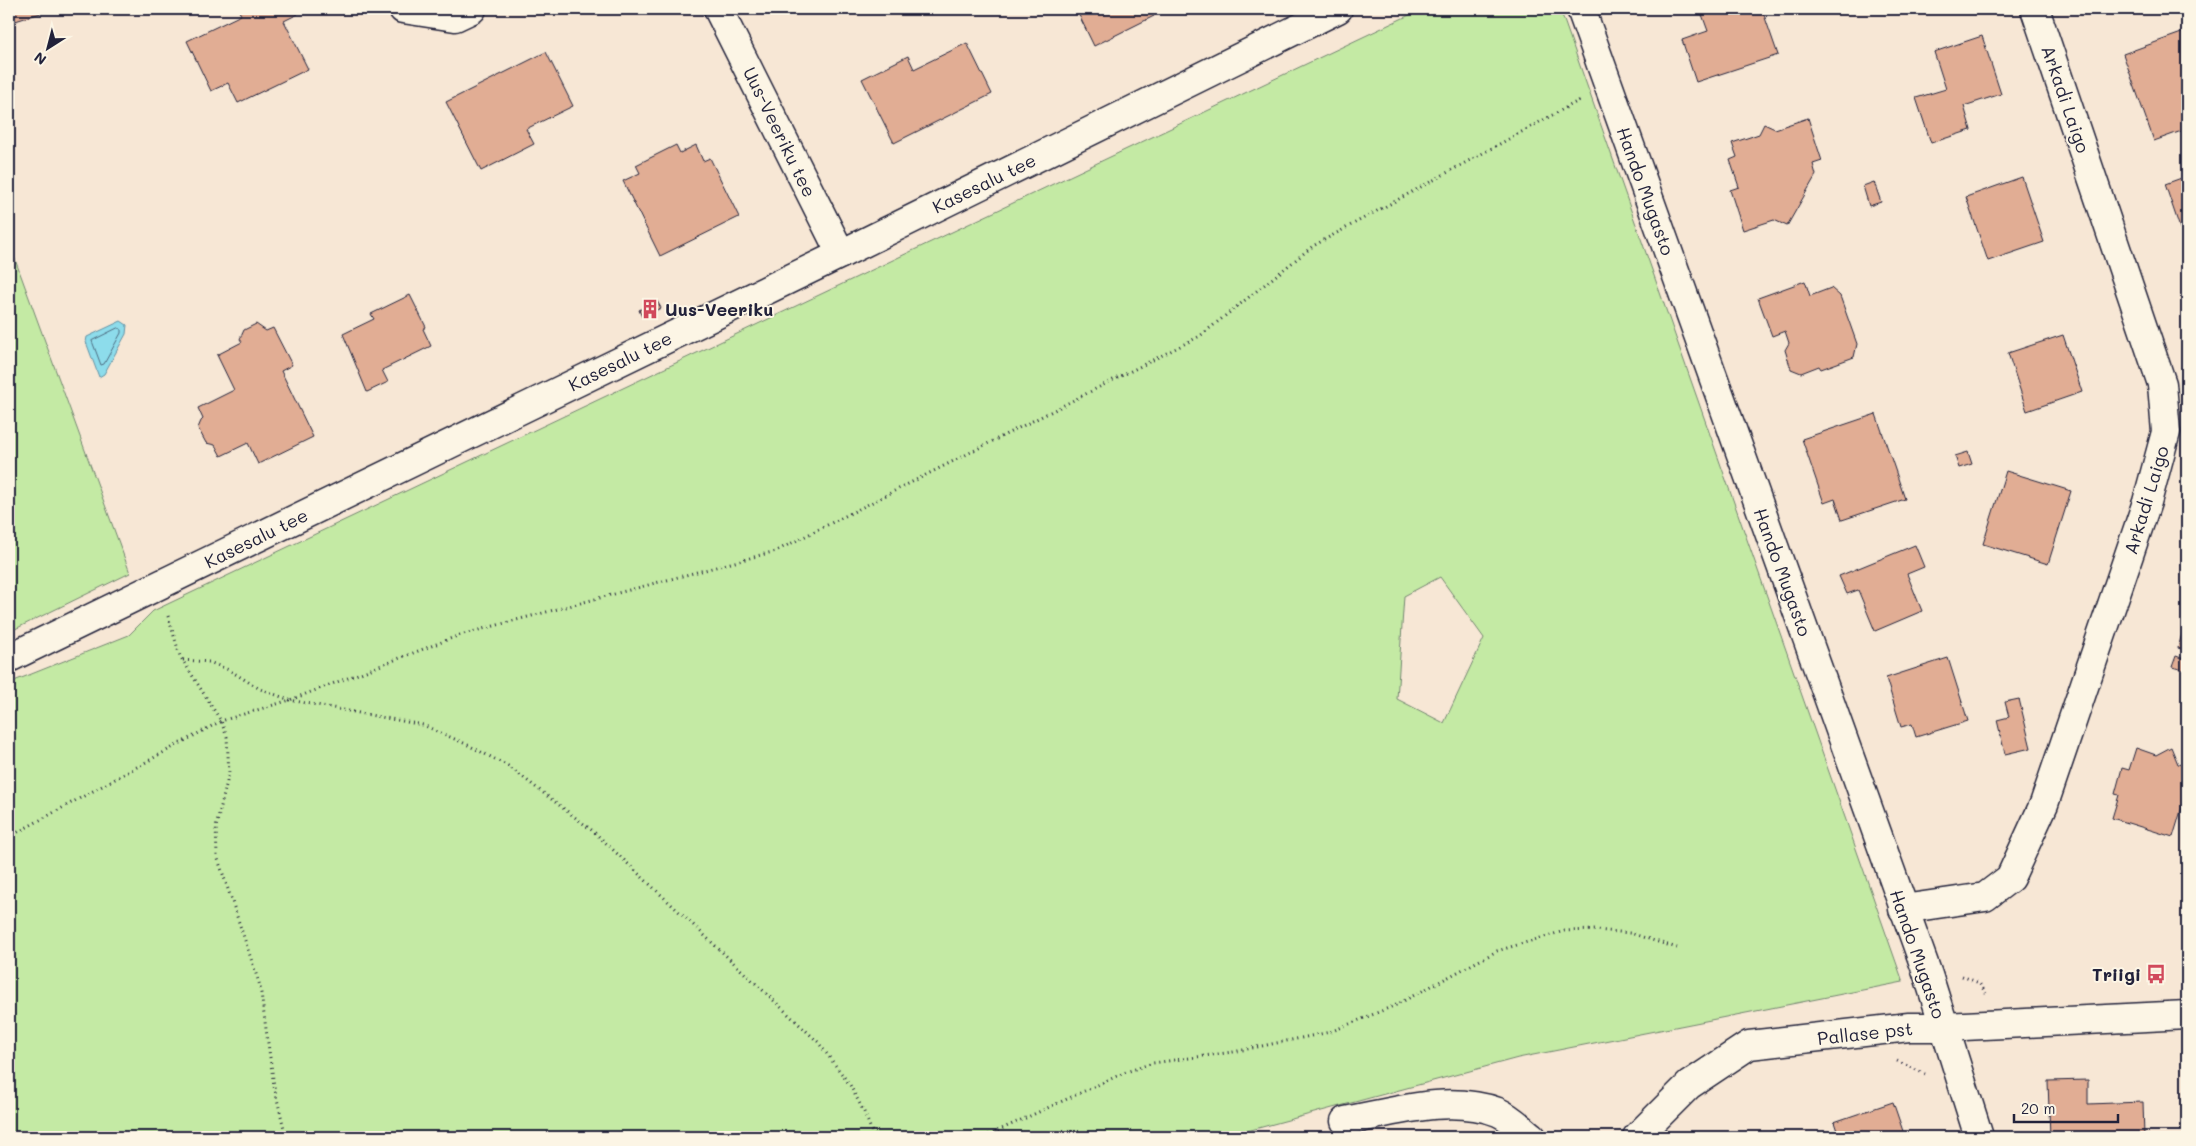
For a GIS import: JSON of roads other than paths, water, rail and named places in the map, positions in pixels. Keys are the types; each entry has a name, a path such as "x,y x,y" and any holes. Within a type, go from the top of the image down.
{"street":[{"path":"404,9 455,18 472,9"},
{"name":"Uus-Veeriku tee","path":"718,9 841,254"},
{"name":"Kasesalu tee","path":"9,658 841,254 1338,9"},
{"name":"Hando Mugasto","path":"1581,9 1904,910 1979,1137"},
{"name":"Arkadi Laigo","path":"1904,910 1985,897 2010,878 2044,804 2147,502 2166,432 2162,384 2035,9"},
{"name":"Pallase pst","path":"1637,1137 1688,1085 1749,1045 1909,1027 1944,1027 2187,1015"},
{"path":"1346,1121 1429,1105 1474,1106 1499,1112 1532,1137"}],"water":[{"path":"121,321 127,325 126,334 104,374 99,377 86,342 87,337"}],"place":[{"name":"Uus-Veeriku","path":"650,309"},
{"name":"Triigi","path":"2156,974"}]}
